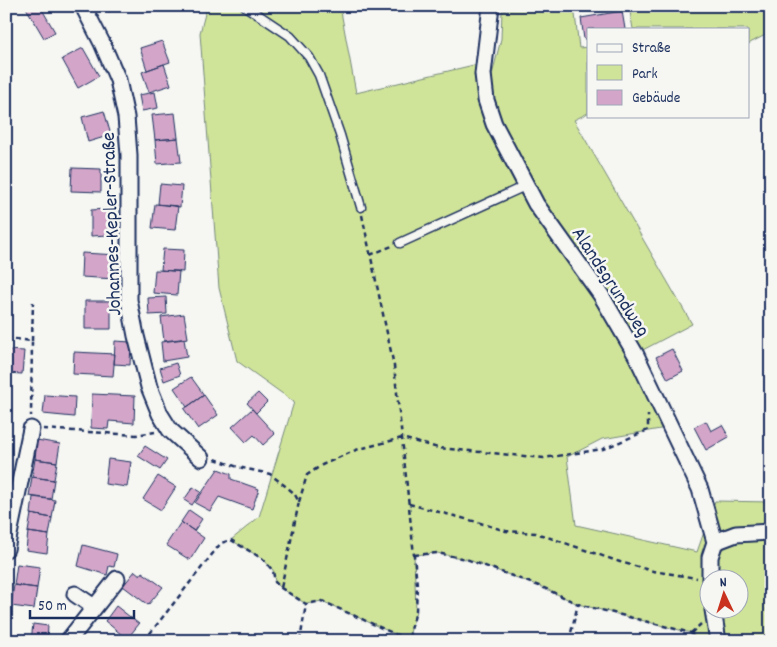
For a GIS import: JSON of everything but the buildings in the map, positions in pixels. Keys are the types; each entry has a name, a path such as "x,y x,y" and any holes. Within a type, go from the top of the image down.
{"street":[{"name":"Johannes-Kepler-Straße","path":"83,6 118,80 126,117 129,155 129,300 149,387 160,414 170,430 201,458"},
{"name":"Alandsgrundweg","path":"490,6 484,74 486,100 494,124 536,204 601,295 636,355 700,489 715,542 710,557 710,570"},
{"path":"6,549 31,429"},
{"path":"715,542 736,534 771,532"},
{"path":"68,641 117,579"},
{"path":"75,594 94,607"},
{"path":"715,620 718,641"}],"lane":[{"path":"245,6 290,36 309,57 319,75 340,135 361,207"},
{"path":"400,243 525,186"}],"path":[{"path":"144,641 221,543 231,540 264,559 273,570 275,582 306,604 322,601 408,640 416,611 414,555 402,438 394,366 361,207"},
{"path":"370,255 400,243"},
{"path":"33,302 31,429 136,435"},
{"path":"6,338 32,341"},
{"path":"281,588 299,502 307,475 322,465 356,450 402,438 438,448 544,458 603,449 648,430 648,412"},
{"path":"201,458 213,458 238,467 270,474 294,493 299,502"},
{"path":"409,504 506,531 536,533 653,572 690,578"},
{"path":"414,555 437,552 466,559 542,587 578,604 691,633 699,641"},
{"path":"300,641 306,604"},
{"path":"569,641 578,604"}],"green space":[{"path":"207,6 340,6 356,93 482,63 484,107 630,348 666,428 602,439 567,457 576,525 697,552 715,501 771,502 771,641 699,641 691,633 578,604 542,587 466,559 437,553 414,555 416,611 408,640 322,601 306,604 275,582 273,570 263,559 231,540 259,517 294,402 237,361 219,288 200,33"},
{"path":"531,6 574,6 579,48 587,47 587,114 574,120 692,324 639,352 540,202 511,152 493,101 492,75 501,39 502,11"},
{"path":"629,6 771,6 771,32 750,43 750,28 633,28"}]}
